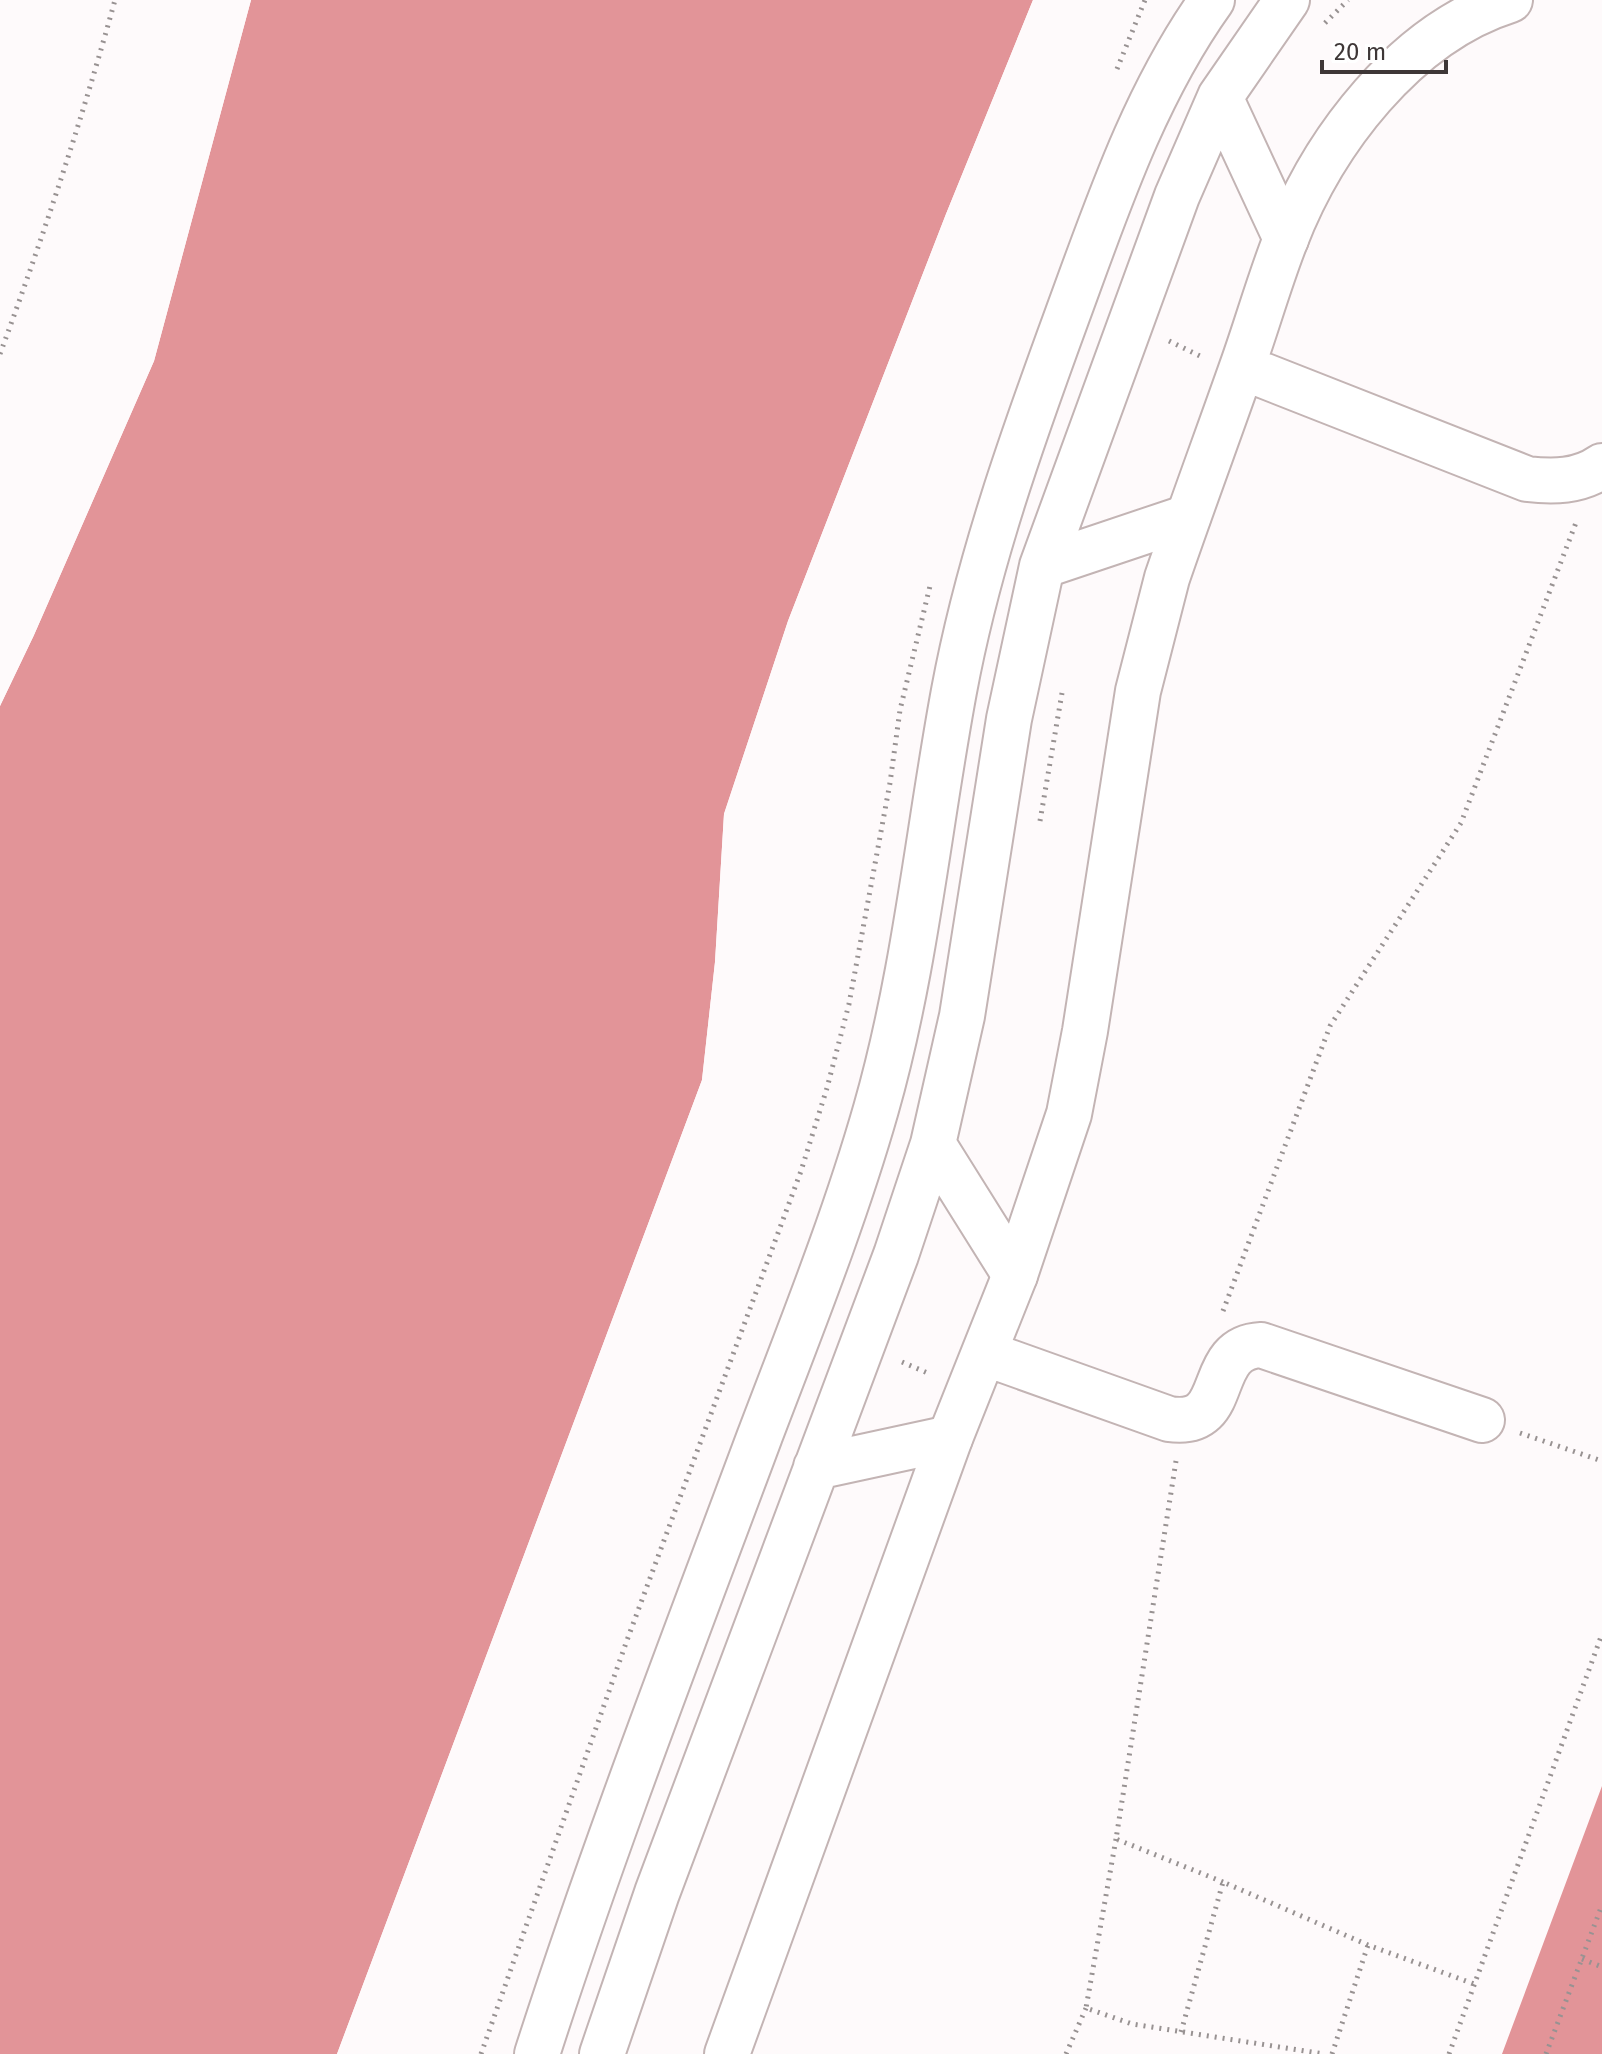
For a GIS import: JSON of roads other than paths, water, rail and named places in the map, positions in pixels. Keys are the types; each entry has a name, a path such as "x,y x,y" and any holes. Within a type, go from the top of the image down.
{"street":[{"path":"537,2054 640,1759 808,1306 876,1111 898,1024 954,690 971,608 993,527 1074,296 1152,99 1186,37 1212,0"},
{"path":"602,2054 657,1893 896,1255 933,1144 962,1016 1009,719 1042,566 1177,196 1220,97 1287,0"},
{"path":"727,2054 950,1438 1015,1275 1069,1114 1085,1031 1138,691 1167,578 1286,239 1318,172 1363,105 1391,76 1453,27 1488,7 1510,0"},
{"path":"1220,97 1286,239"},
{"path":"1242,367 1527,479 1550,482 1574,479 1599,468"},
{"path":"1042,566 1188,517"},
{"path":"933,1144 1015,1275"},
{"path":"984,1353 1182,1421 1195,1419 1206,1411 1214,1400 1225,1366 1232,1357 1250,1346 1261,1345 1482,1420"},
{"path":"816,1467 950,1438"}]}
